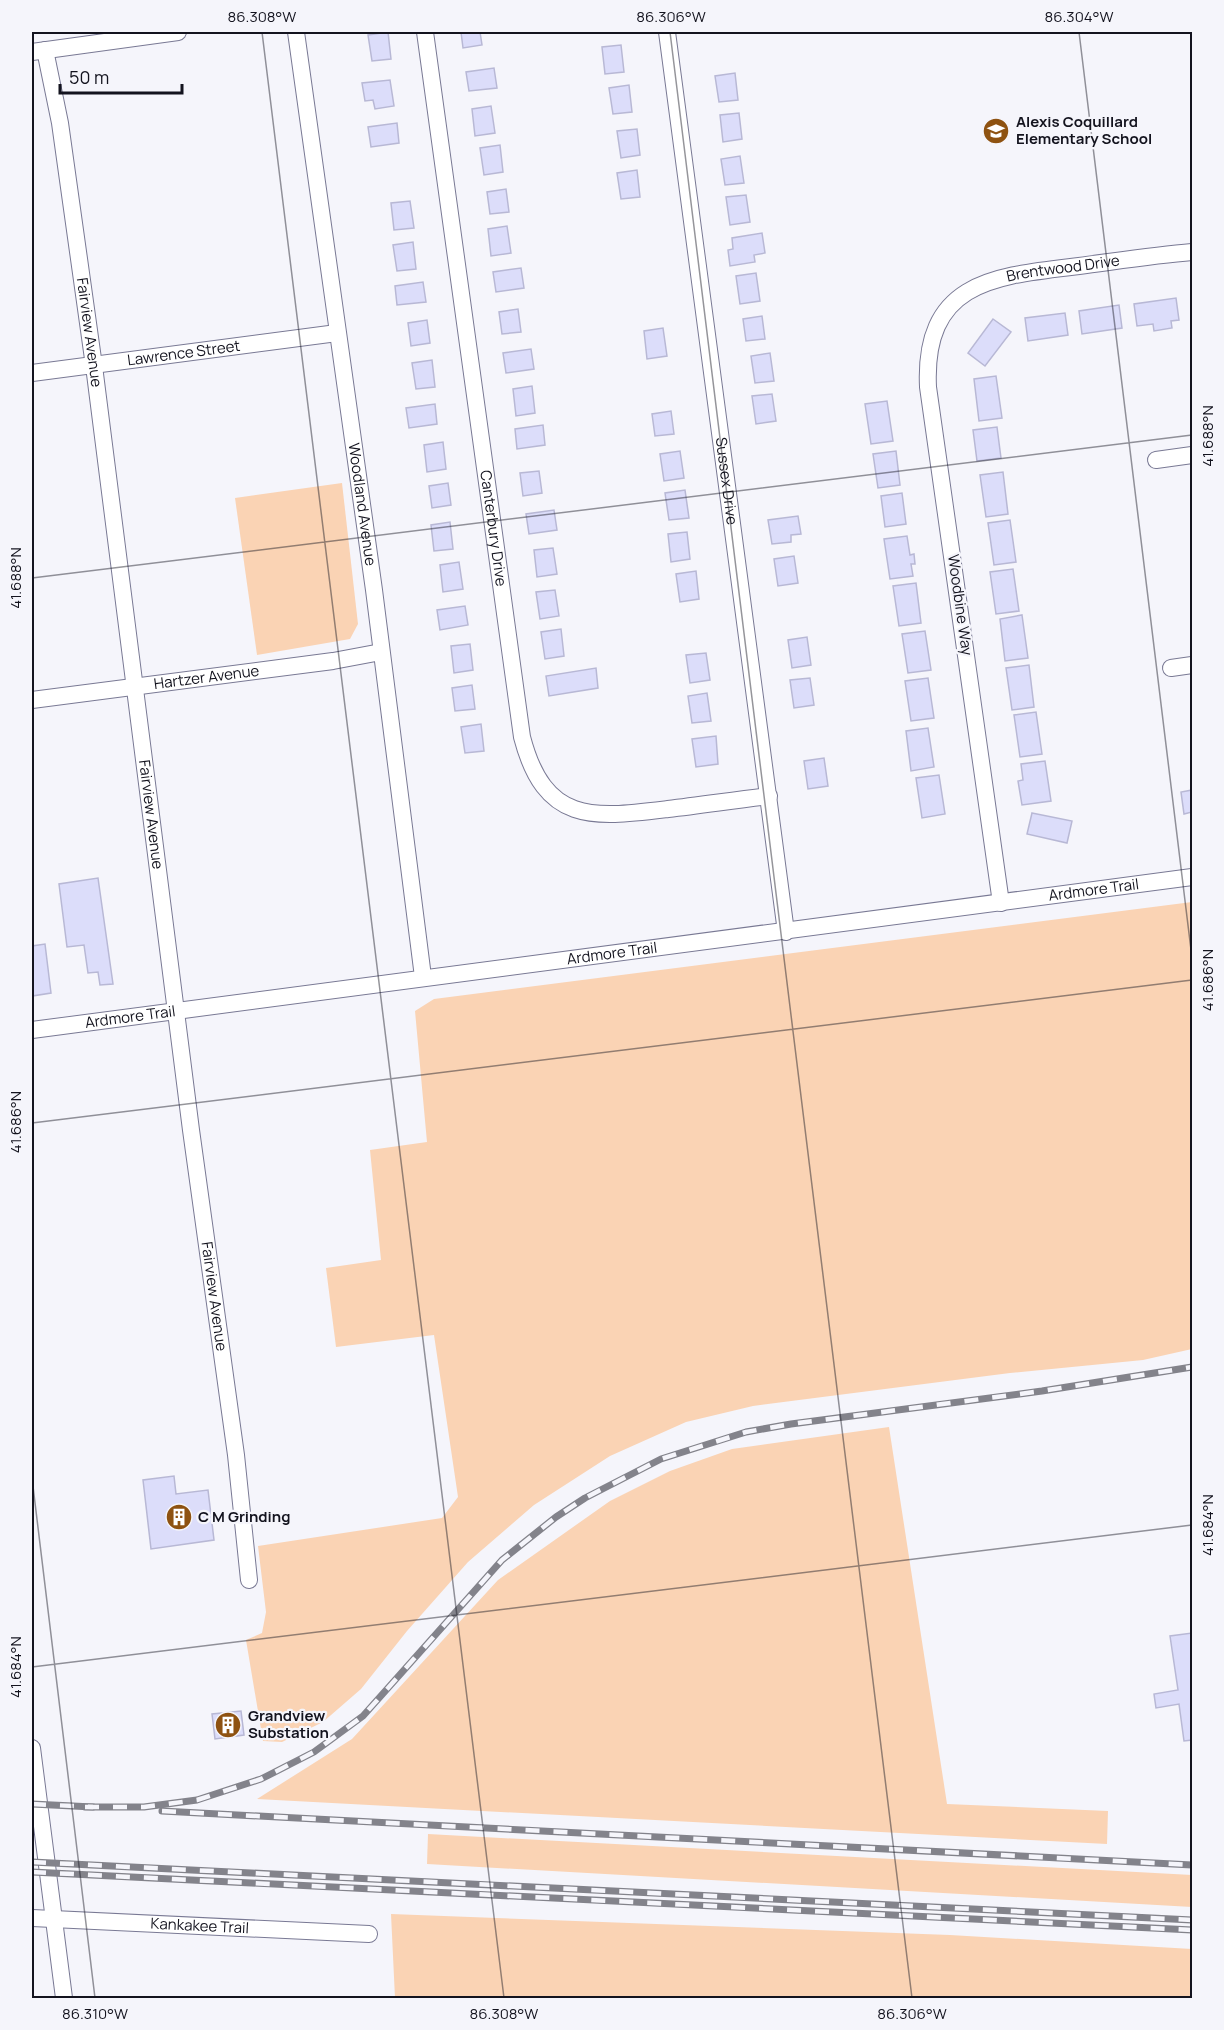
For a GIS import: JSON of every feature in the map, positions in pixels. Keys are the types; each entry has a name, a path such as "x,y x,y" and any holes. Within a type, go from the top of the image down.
{"street":[{"path":"38,51 178,32"},
{"name":"Woodland Avenue","path":"296,32 423,978"},
{"name":"Canterbury Drive","path":"425,32 519,713 528,759 542,783 562,802 597,816 769,796"},
{"name":"Sussex Drive","path":"667,32 786,932"},
{"name":"Fairview Avenue","path":"38,51 60,123 94,366 176,1012 236,1455 249,1580"},
{"name":"Brentwood Drive","path":"946,311 962,296 994,278 1192,252"},
{"name":"Woodbine Way","path":"946,311 929,349 928,387 1001,903"},
{"name":"Lawrence Street","path":"32,373 337,333"},
{"path":"1156,460 1192,455"},
{"name":"Hartzer Avenue","path":"32,700 333,661 381,652"},
{"path":"1171,668 1192,665"},
{"name":"Ardmore Trail","path":"32,1030 1192,877"},
{"path":"32,1748 64,1998"},
{"name":"Kankakee Trail","path":"32,1918 369,1934"}],"shaded area":[{"path":"342,483 358,624 350,639 257,655 235,498"},
{"path":"1192,902 1192,1349 1143,1360 1010,1373 753,1406 686,1422 610,1456 534,1505 468,1562 407,1631 361,1689 323,1722 282,1742 263,1741 246,1640 262,1633 266,1612 258,1546 442,1518 458,1497 434,1335 336,1347 326,1268 381,1260 370,1150 427,1142 415,1011 434,999"},
{"path":"889,1427 947,1804 1108,1811 1107,1844 257,1799 352,1739 498,1580 610,1501 670,1471 732,1449"},
{"path":"428,1834 1192,1875 1192,1907 427,1864"},
{"path":"391,1914 950,1935 1192,1949 1192,1998 395,1998"}],"building":[{"path":"388,32 391,59 372,61 368,35"},
{"path":"461,32 480,32 482,45 463,48"},
{"path":"621,45 624,72 605,74 602,47"},
{"path":"494,68 497,88 469,91 466,72"},
{"path":"735,73 738,100 719,102 715,76"},
{"path":"390,80 394,106 375,109 373,100 365,101 362,83"},
{"path":"629,85 632,112 613,114 609,88"},
{"path":"491,106 495,133 475,136 472,109"},
{"path":"739,113 742,139 723,142 720,115"},
{"path":"397,123 399,143 371,147 368,127"},
{"path":"637,129 640,155 621,158 617,131"},
{"path":"500,145 503,172 484,175 480,148"},
{"path":"740,156 744,183 725,185 721,159"},
{"path":"637,170 640,197 621,199 617,173"},
{"path":"506,189 509,212 490,214 487,192"},
{"path":"746,195 750,222 730,225 726,197"},
{"path":"410,201 414,228 394,230 391,203"},
{"path":"507,226 511,253 491,256 488,229"},
{"path":"762,233 765,253 754,255 755,262 730,266 728,250 733,249 732,238"},
{"path":"413,242 416,269 397,271 393,245"},
{"path":"521,268 524,288 496,292 493,272"},
{"path":"756,273 760,301 740,304 736,276"},
{"path":"423,282 426,302 397,305 395,286"},
{"path":"1176,298 1179,320 1171,321 1172,328 1154,331 1153,324 1137,326 1134,304"},
{"path":"1119,305 1122,328 1082,334 1079,311"},
{"path":"518,309 521,332 502,334 499,312"},
{"path":"1065,313 1068,335 1028,341 1025,318"},
{"path":"762,316 765,339 746,341 743,319"},
{"path":"993,319 1011,332 985,366 968,353"},
{"path":"427,320 430,343 411,346 408,323"},
{"path":"663,328 667,356 647,359 644,331"},
{"path":"531,349 534,369 506,373 503,353"},
{"path":"770,353 774,381 755,383 751,356"},
{"path":"432,360 435,387 416,389 412,363"},
{"path":"996,376 1002,418 979,421 974,379"},
{"path":"532,386 535,413 516,416 513,389"},
{"path":"772,394 776,421 756,424 752,396"},
{"path":"887,401 893,441 871,444 865,404"},
{"path":"435,404 437,424 409,428 406,408"},
{"path":"671,411 674,434 655,436 652,414"},
{"path":"543,425 545,445 517,449 515,429"},
{"path":"997,427 1001,458 977,461 973,430"},
{"path":"443,442 446,469 427,472 424,445"},
{"path":"680,451 684,478 664,481 660,454"},
{"path":"896,451 900,485 878,488 873,454"},
{"path":"539,471 542,493 523,496 520,473"},
{"path":"1003,472 1008,514 986,517 980,475"},
{"path":"448,483 451,505 432,508 429,486"},
{"path":"685,490 689,518 669,520 665,493"},
{"path":"902,493 906,524 885,527 881,496"},
{"path":"554,510 557,530 529,534 526,514"},
{"path":"798,516 801,534 791,535 791,542 772,544 768,520"},
{"path":"1010,520 1016,562 994,565 988,523"},
{"path":"450,522 453,549 434,551 431,525"},
{"path":"687,532 690,559 671,562 668,534"},
{"path":"907,536 910,555 914,554 915,564 911,564 913,576 890,579 884,539"},
{"path":"553,548 557,574 537,577 534,550"},
{"path":"794,556 798,583 778,586 774,559"},
{"path":"459,562 463,589 443,592 440,565"},
{"path":"1013,569 1019,611 996,614 990,572"},
{"path":"696,571 699,599 680,602 676,574"},
{"path":"916,583 921,623 899,626 893,586"},
{"path":"555,590 559,616 540,619 536,592"},
{"path":"465,606 468,625 440,630 437,610"},
{"path":"1022,615 1028,658 1005,661 1000,619"},
{"path":"561,629 564,656 545,659 541,632"},
{"path":"925,631 931,670 908,673 902,634"},
{"path":"807,637 811,665 792,668 788,640"},
{"path":"470,644 473,670 454,673 451,646"},
{"path":"706,653 710,680 690,683 686,655"},
{"path":"1029,665 1034,707 1012,710 1006,668"},
{"path":"596,668 598,688 549,696 546,676"},
{"path":"810,678 814,705 794,708 790,680"},
{"path":"928,678 934,718 911,721 905,681"},
{"path":"472,685 475,709 455,711 452,688"},
{"path":"707,693 711,721 692,723 688,696"},
{"path":"1036,712 1042,754 1020,757 1014,715"},
{"path":"481,724 484,751 465,753 461,727"},
{"path":"928,728 934,767 911,771 906,731"},
{"path":"716,736 718,764 696,767 692,739"},
{"path":"824,758 828,786 808,789 804,761"},
{"path":"1045,761 1051,801 1022,805 1018,781 1023,780 1021,764"},
{"path":"939,775 945,814 922,818 916,778"},
{"path":"1192,790 1192,812 1184,814 1181,792"},
{"path":"1032,813 1072,821 1067,843 1027,834"},
{"path":"98,878 113,984 100,985 98,972 88,973 84,945 67,947 59,884"},
{"path":"45,944 51,993 32,996 32,946"},
{"name":"C M Grinding","path":"174,1476 176,1494 208,1490 214,1540 151,1549 143,1480"},
{"path":"1192,1633 1192,1740 1184,1741 1179,1704 1156,1708 1154,1694 1178,1690 1170,1636"},
{"name":"Grandview Substation","path":"241,1711 244,1735 215,1739 212,1714"}],"railway":[{"path":"85,1807 144,1807 197,1800 261,1779 314,1752 363,1716 502,1560 556,1517 585,1498 661,1459 746,1432 791,1424 1042,1391 1192,1367"},
{"path":"32,1804 93,1807"},
{"path":"162,1811 1192,1865"},
{"path":"32,1862 1192,1920"},
{"path":"32,1872 1192,1930"}],"place":[{"name":"Alexis Coquillard Elementary School","path":"996,131"},
{"name":"C M Grinding","path":"179,1517"},
{"name":"Grandview Substation","path":"228,1725"}]}
